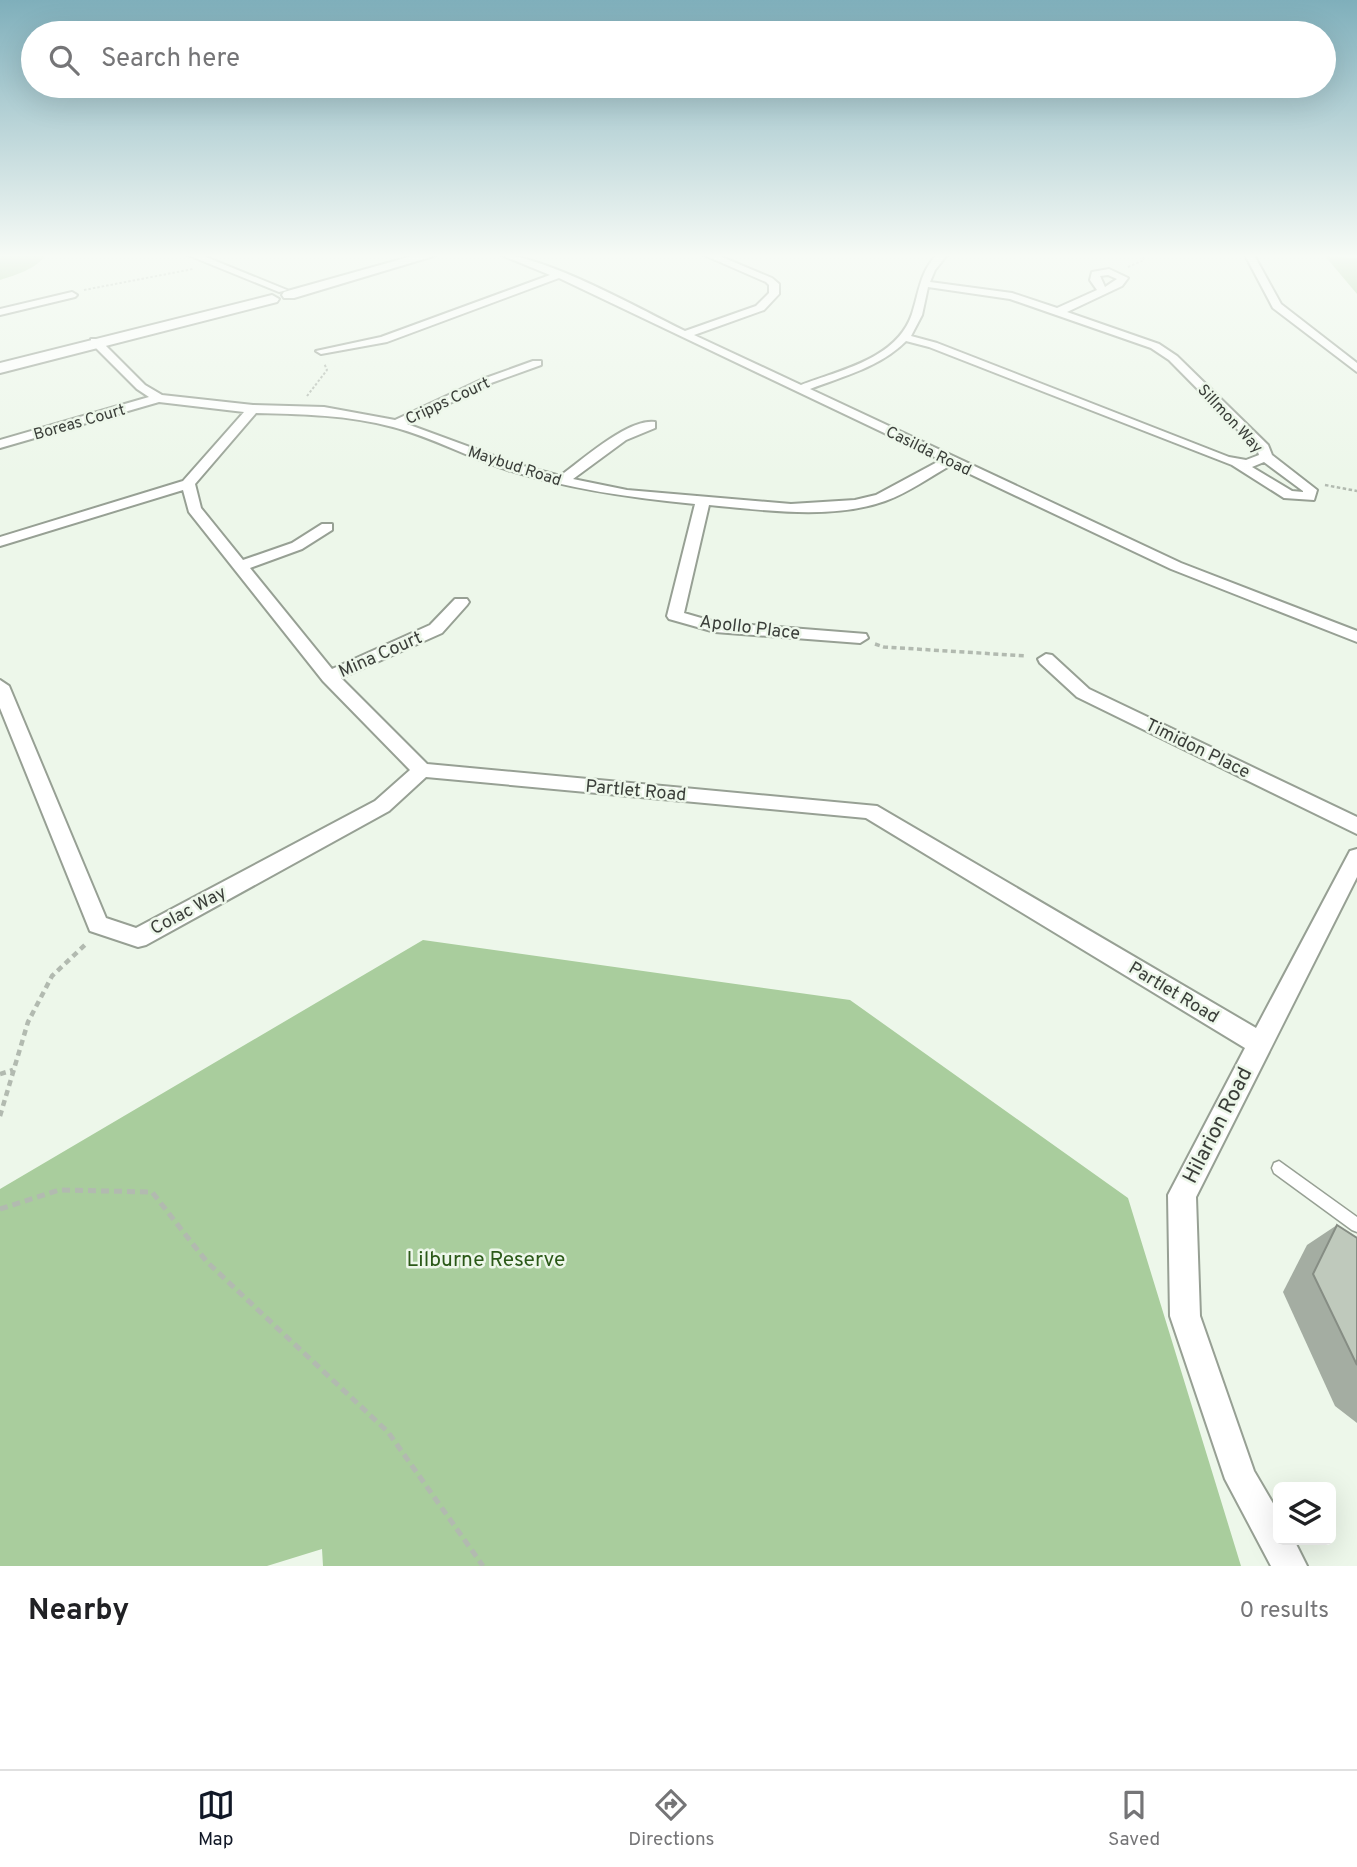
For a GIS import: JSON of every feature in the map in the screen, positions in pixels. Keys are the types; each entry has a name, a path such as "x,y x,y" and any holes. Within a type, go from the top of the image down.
{"main road":[{"path":"0,365 146,328"}],"street":[{"path":"321,351 383,340 415,328"},
{"name":"Casilda Road","path":"672,328 1176,566 1357,637"},
{"path":"685,334 702,328"},
{"path":"802,388 869,362 905,338 911,328"},
{"name":"Sillmon Way","path":"905,338 933,345 1237,463 1289,495 1309,497 1310,490 1266,457 1264,448 1167,352 1109,328"},
{"path":"1305,328 1357,369"},
{"path":"96,342 141,387 159,398"},
{"name":"Cripps Court","path":"397,424 487,381 537,363"},
{"name":"Maybud Road","path":"159,398 253,409 324,411 397,424 511,467 562,481 627,494 790,508 855,504 881,498 951,460"},
{"name":"Boreas Court","path":"0,444 159,398"},
{"path":"0,542 188,484 253,409"},
{"path":"562,481 622,437 651,425"},
{"name":"Sillmon Way","path":"1237,463 1255,463 1266,457"},
{"path":"188,484 194,509 239,567 329,677 422,770"},
{"name":"Apollo Place","path":"703,501 675,616 715,627 860,638"},
{"path":"239,567 297,546 327,527"},
{"name":"Mina Court","path":"329,677 436,629 461,601"},
{"name":"Timidon Place","path":"1046,659 1083,693 1357,826"},
{"path":"0,686 98,925"},
{"name":"Colac Way","path":"98,925 138,937 382,806 422,770"},
{"name":"Partlet Road","path":"422,770 870,811 1259,1043"},
{"name":"Hilarion Road","path":"1290,1566 1241,1479 1185,1316 1182,1195 1357,857"}],"lane":[{"path":"1279,1168 1357,1225"}],"path":[{"path":"296,410 327,370 321,351"},
{"path":"860,638 884,647 1012,654 1046,659"},
{"path":"0,1116 28,1022 51,976 87,945 98,925"},
{"path":"0,1074 13,1070"},
{"path":"0,1209 59,1190 152,1192 207,1262 388,1432 484,1566"}],"green space":[{"name":"Lilburne Reserve","path":"423,940 850,1000 1128,1198 1241,1566 323,1566 322,1549 267,1566 0,1566 0,1189"}],"building":[{"path":"1337,1225 1357,1238 1357,1365 1313,1274"}]}
